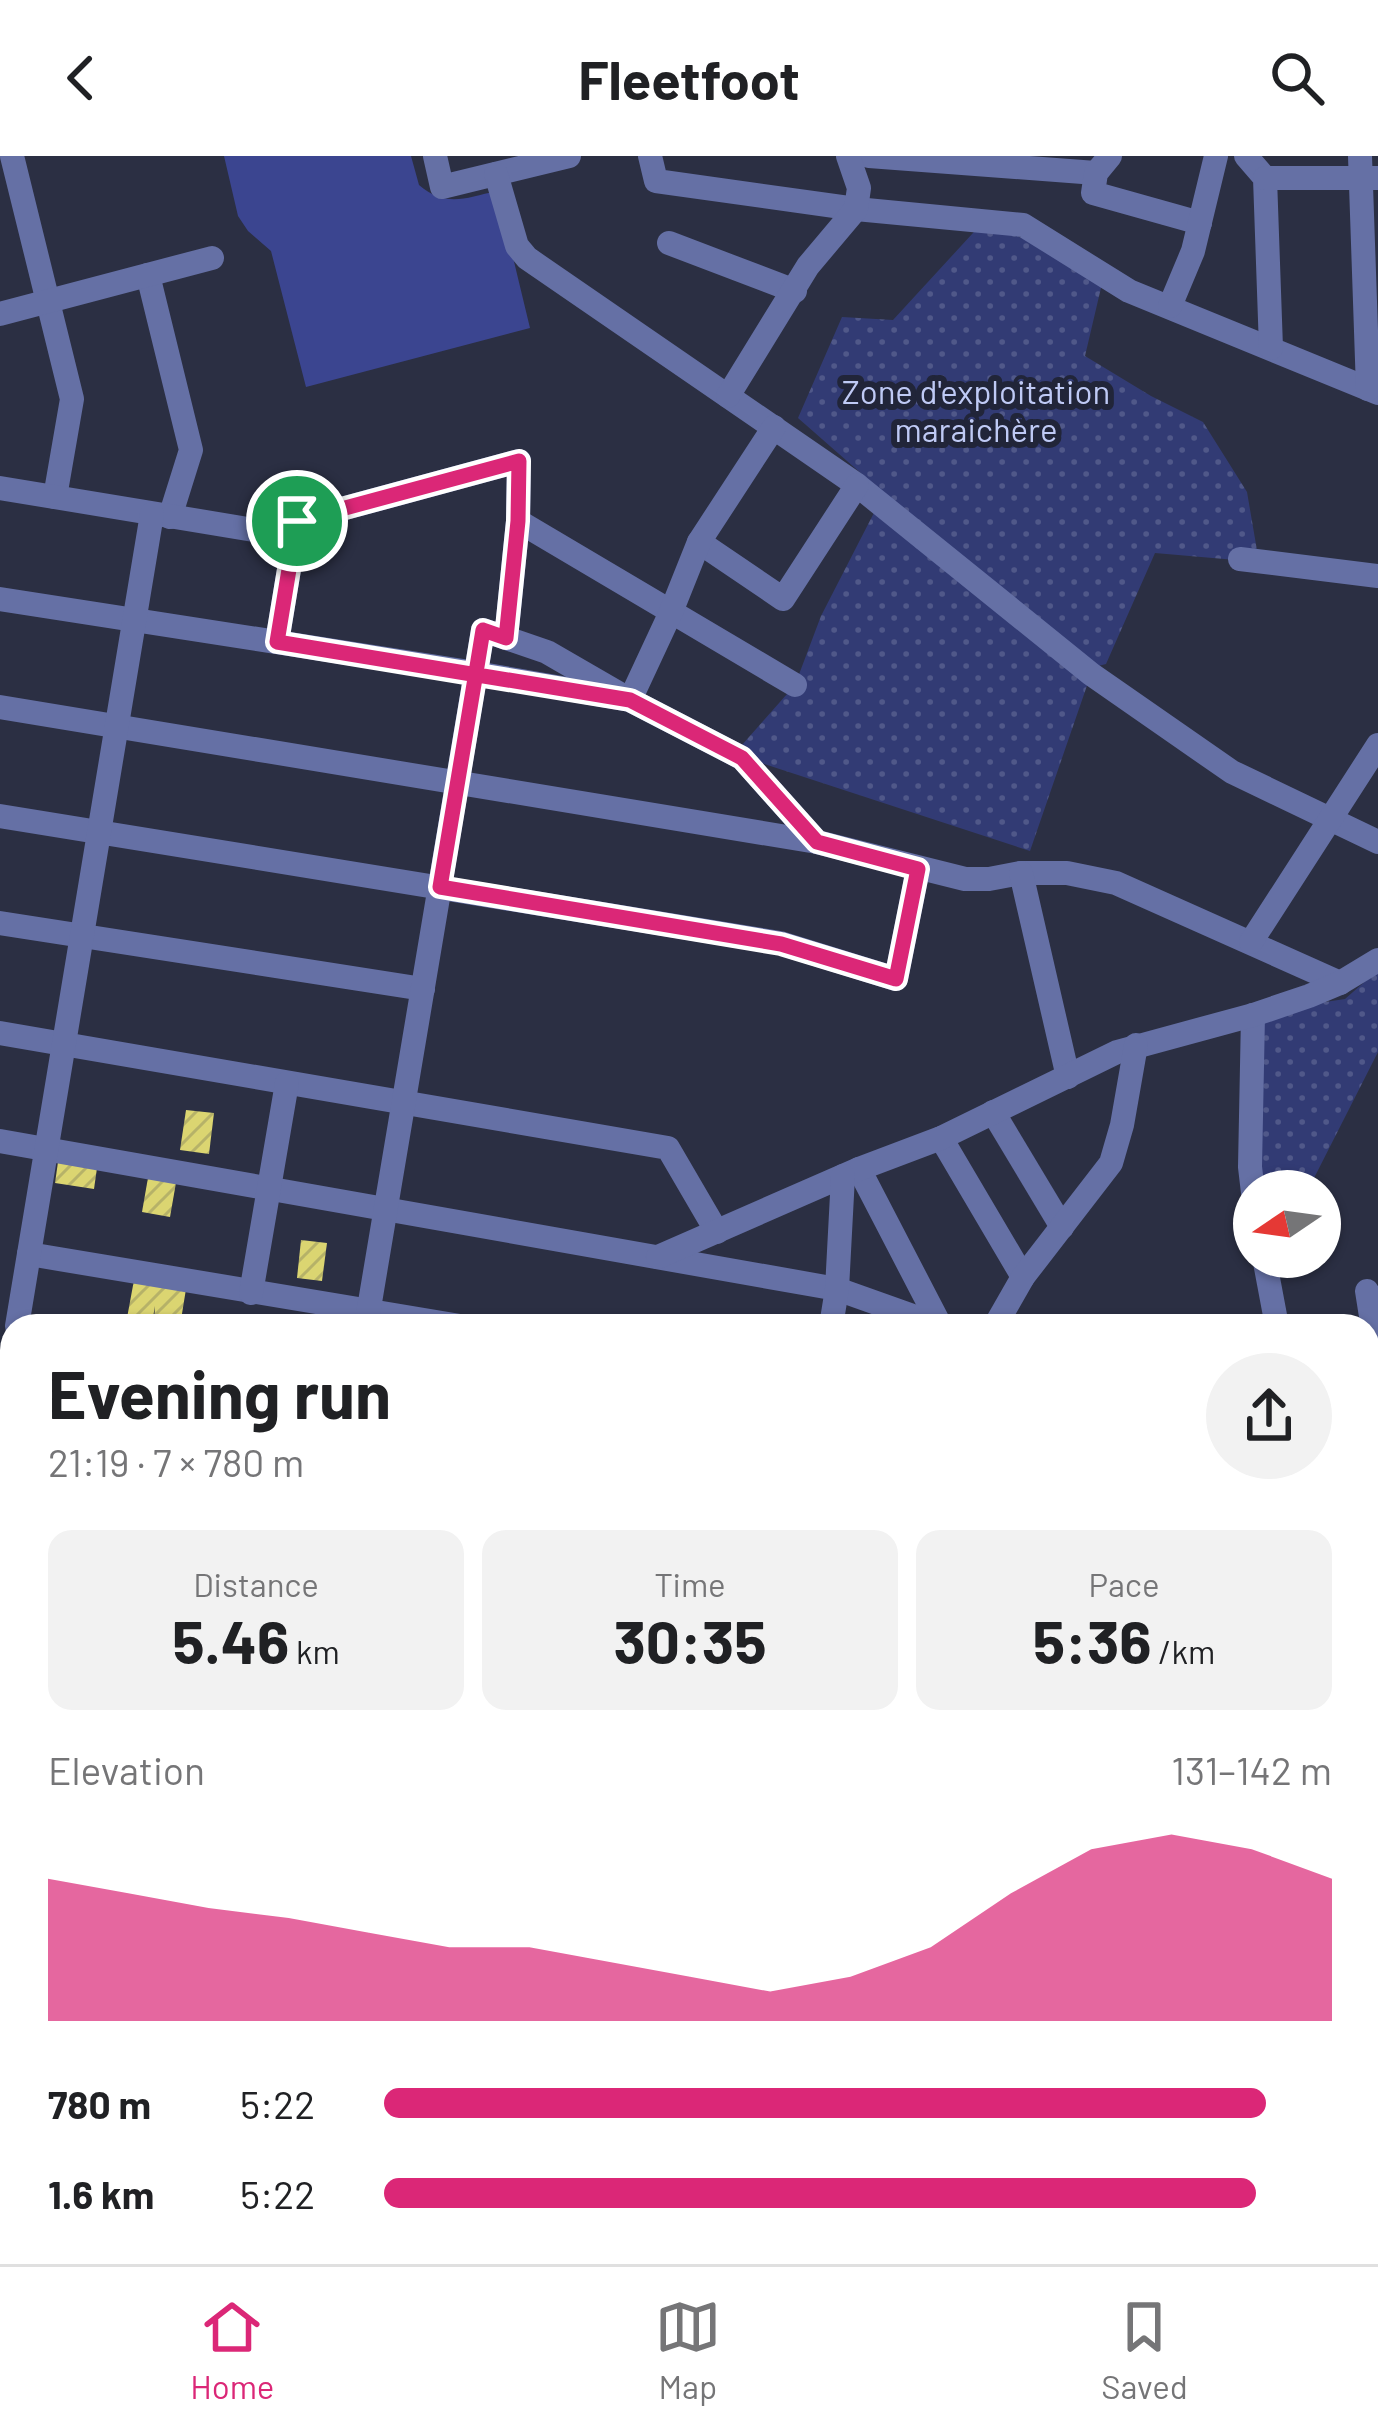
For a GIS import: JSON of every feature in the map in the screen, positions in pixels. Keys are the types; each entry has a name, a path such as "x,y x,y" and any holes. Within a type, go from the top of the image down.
{"street":[{"path":"12,156 72,399 55,497"},
{"path":"434,156 442,187 569,156"},
{"path":"650,156 656,181 856,209 1022,225 1129,291 1373,391 1366,170 1265,178"},
{"path":"728,396 808,266 856,209 859,188 848,156"},
{"path":"869,156 1103,165 1093,193 1199,223"},
{"path":"1170,306 1193,251 1216,156"},
{"path":"1246,156 1265,178 1271,348"},
{"path":"496,174 517,246 527,258 857,485 1091,674 1232,772 1378,842"},
{"path":"669,243 795,291"},
{"path":"0,314 212,258"},
{"path":"19,1314 134,620 161,515 191,449 148,275"},
{"path":"630,700 699,542 774,427"},
{"path":"0,488 260,531 519,461 506,638"},
{"path":"699,542 783,599 857,485"},
{"path":"277,642 297,521"},
{"path":"518,521 795,686"},
{"path":"1240,559 1378,576"},
{"path":"0,599 630,700"},
{"path":"368,1314 483,630 547,652 742,758 817,842"},
{"path":"0,706 817,842 977,880 1066,873 1116,883 1340,983"},
{"path":"1251,942 1378,745"},
{"path":"0,816 781,944 896,979 918,869"},
{"path":"1021,873 1068,1077"},
{"path":"0,923 422,989"},
{"path":"658,1257 941,1138 1136,1045 1253,1016 1340,983 1378,960"},
{"path":"1250,1170 1253,1016"},
{"path":"0,1033 668,1148 717,1232"},
{"path":"1001,1314 1023,1277 1111,1163 1123,1125 1136,1045"},
{"path":"251,1293 287,1083"},
{"path":"994,1112 1062,1227"},
{"path":"941,1138 1023,1277"},
{"path":"0,1141 837,1289 909,1314"},
{"path":"833,1314 851,1173"},
{"path":"851,1173 934,1314"},
{"path":"29,1254 348,1314"},
{"path":"1268,1278 1274,1314"},
{"path":"1367,1291 1371,1314"}],"green space":[{"name":"Zone d'exploitation maraichère","path":"984,221 1104,275 1085,356 1203,422 1247,492 1259,562 1155,553 1106,664 1086,669 1091,674 1030,851 734,754 795,685 821,616 879,503 1051,640 798,418 842,317 893,320"},
{"path":"1378,970 1378,1052 1318,1170 1252,1170 1265,1011 1345,999"}],"shaded area":[{"path":"224,156 411,156 419,185 438,197 456,199 497,191 530,328 306,387 271,251 238,216"}],"building":[{"path":"186,1110 214,1113 209,1154 180,1150"},
{"path":"59,1155 98,1161 94,1189 55,1183"},
{"path":"149,1172 177,1177 170,1217 142,1212"},
{"path":"301,1240 327,1243 322,1281 297,1278"},
{"path":"134,1280 186,1289 182,1314 155,1314 155,1306 154,1314 128,1314"}],"route":[{"path":"297,521 277,642 476,673 630,700 742,758 817,842 918,869 896,979 781,944 440,887 458,783 476,673 483,630 506,638 519,461 297,521"}]}
